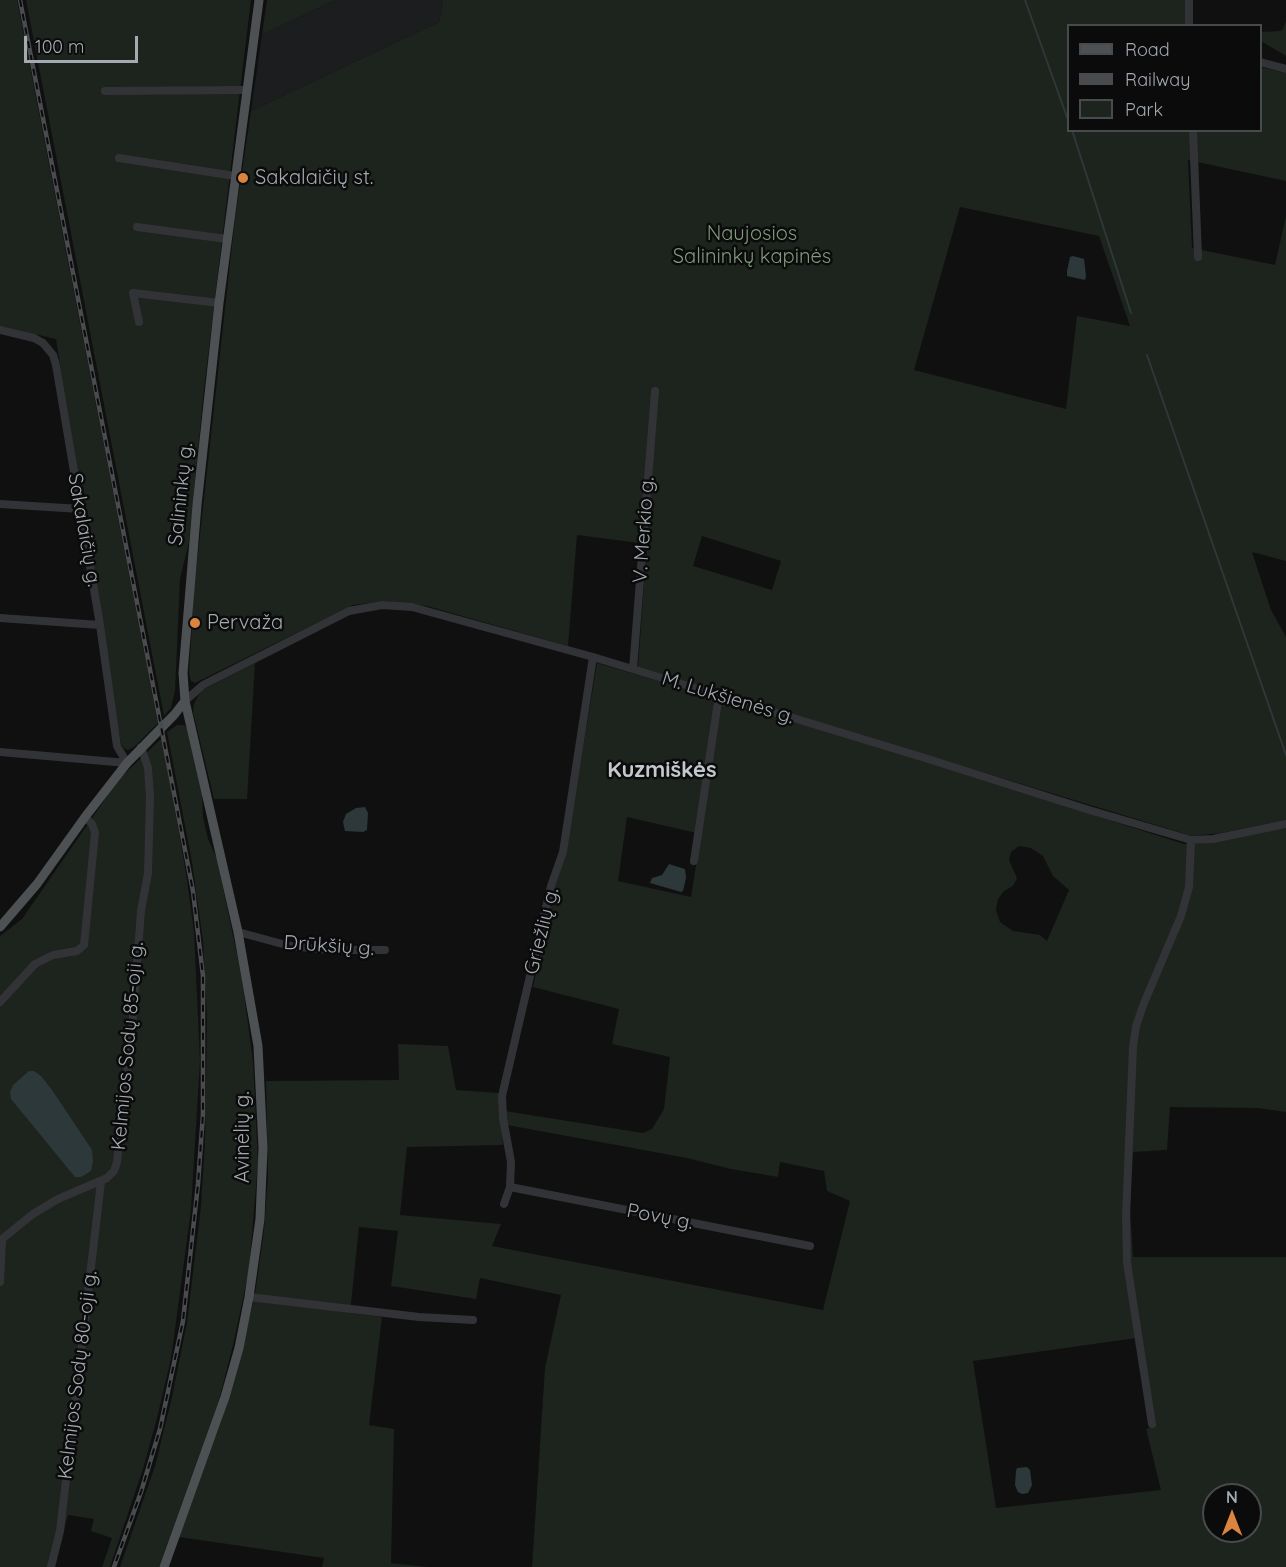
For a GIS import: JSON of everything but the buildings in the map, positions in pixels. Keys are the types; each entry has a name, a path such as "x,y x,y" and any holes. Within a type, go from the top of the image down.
{"main road":[{"name":"Salininkų g.","path":"185,700 184,641 219,303 259,0"},
{"path":"0,927 37,884 127,763 174,715 185,700"},
{"name":"Avinėlių g.","path":"164,1567 225,1397 239,1348 260,1219 263,1148 258,1046 238,932 185,700"}],"street":[{"path":"1189,0 1189,24"},
{"path":"1262,63 1286,69"},
{"path":"105,91 246,90"},
{"path":"1192,132 1198,257"},
{"path":"119,158 235,176"},
{"path":"137,227 227,239"},
{"path":"139,322 133,293 219,303"},
{"name":"Sakalaičių g.","path":"0,330 34,338 44,343 53,355 56,365 100,625 117,746 127,763"},
{"name":"V. Merkio g.","path":"633,669 655,391"},
{"path":"0,504 81,509"},
{"name":"M. Lukšienės g.","path":"185,700 203,685 349,611 382,605 412,607 593,657 1191,840 1213,839 1285,826"},
{"path":"0,618 100,625"},
{"name":"Griežlių g.","path":"504,1204 510,1187 511,1162 503,1118 502,1096 551,886 563,852 593,657"},
{"path":"694,861 718,695"},
{"name":"Kelmijos Sodų 85-oji g.","path":"101,1182 111,1174 117,1162 132,1028 141,911 148,873 150,797 148,768 141,747"},
{"path":"0,752 127,763"},
{"path":"0,1002 35,964 53,955 77,951 84,945 95,833 92,824 85,817"},
{"path":"1152,1424 1127,1263 1126,1216 1133,1047 1136,1026 1144,1003 1187,897 1191,840"},
{"name":"Drūkšių g.","path":"238,932 290,946 328,950 385,950"},
{"path":"0,1282 1,1238 58,1199 101,1182"},
{"name":"Kelmijos Sodų 80-oji g.","path":"51,1567 60,1531 101,1182"},
{"name":"Povų g.","path":"510,1187 810,1246"},
{"path":"249,1297 419,1317 474,1320"}],"shaded area":[{"path":"335,0 443,0 439,22 251,111 262,35"},
{"path":"1070,257 1084,259 1085,280 1067,276"},
{"path":"365,807 368,813 367,830 363,832 345,831 343,822 346,814 356,808"},
{"path":"669,864 685,869 686,878 681,892 650,883 652,878 662,875"},
{"path":"29,1071 34,1071 41,1076 92,1150 91,1171 81,1177 75,1177 11,1099 10,1092 13,1085"},
{"path":"1027,1467 1030,1470 1032,1485 1028,1493 1022,1494 1018,1492 1015,1485 1016,1471 1017,1468"}],"green space":[{"path":"0,0 17,0 158,723 128,750 121,744 56,339 0,326"},
{"path":"26,0 251,0 204,389 189,542 180,579 175,691 171,708 164,716"},
{"path":"267,0 335,0 262,35"},
{"name":"Naujosios Salininkų kapinės","path":"443,0 1186,0 1186,24 1067,24 1067,132 1262,132 1262,67 1286,73 1286,181 1188,160 1192,248 1275,265 1286,216 1286,561 1252,552 1271,610 1286,637 1286,820 1221,833 1192,836 638,667 647,544 577,535 568,646 427,606 384,601 353,605 195,683 191,681 189,673 194,589 235,218 251,111 439,22","holes":["960,207 1099,236 1130,326 1077,316 1066,409 914,370","702,536 781,561 772,590 693,566"]},
{"path":"1286,21 1286,56 1262,42 1262,32 1283,29"},
{"path":"255,663 247,799 214,799 193,712 194,704 203,690"},
{"path":"597,663 838,734 1184,844 1198,844 1286,828 1286,1112 1257,1108 1170,1107 1167,1150 1133,1152 1130,1207 1133,1257 1286,1257 1286,1567 532,1567 545,1368 561,1295 480,1278 476,1299 391,1286 398,1231 359,1227 350,1313 382,1317 369,1425 394,1429 391,1563 427,1567 322,1567 324,1558 179,1537 221,1422 242,1350 255,1294 264,1230 268,1177 266,1081 399,1080 398,1044 448,1046 456,1090 499,1093 503,1145 407,1147 400,1215 501,1224 492,1246 823,1310 850,1201 827,1191 824,1171 780,1162 778,1177 507,1125 505,1111 643,1133 652,1129 664,1109 670,1057 612,1044 619,1009 533,987 554,888 565,857","holes":["627,817 701,834 691,897 618,881","1019,846 1031,848 1043,856 1053,876 1069,890 1047,941 1040,935 1013,931 1000,922 996,910 998,899 1004,891 1013,886 1017,878 1009,860 1011,852","1136,1338 1151,1427 1146,1429 1161,1490 996,1508 973,1361"]},
{"path":"177,725 184,725 187,728 202,793 203,817 208,839 217,859 242,979 253,1061 258,1163 249,1270 219,1400 159,1567 120,1567 155,1466 172,1397 187,1322 201,1206 205,1140 207,1018 203,941 192,862 167,732"},
{"path":"162,738 194,932 200,1060 191,1210 171,1359 143,1469 110,1567 102,1567 112,1538 91,1531 94,1519 68,1515 54,1567 0,1567 0,936 22,919 119,779"}],"waterway":[{"path":"1025,0 1067,117"},
{"path":"1073,132 1131,313"},
{"path":"1147,355 1286,755"}],"railway":[{"path":"20,0 193,891 203,976 203,1114 183,1321 160,1429 141,1492 114,1567"}],"place":[{"name":"Sakalaičių st.","path":"243,178"},
{"name":"Pervaža","path":"195,623"}],"district":[{"name":"Kuzmiškės","path":"662,770"}]}
